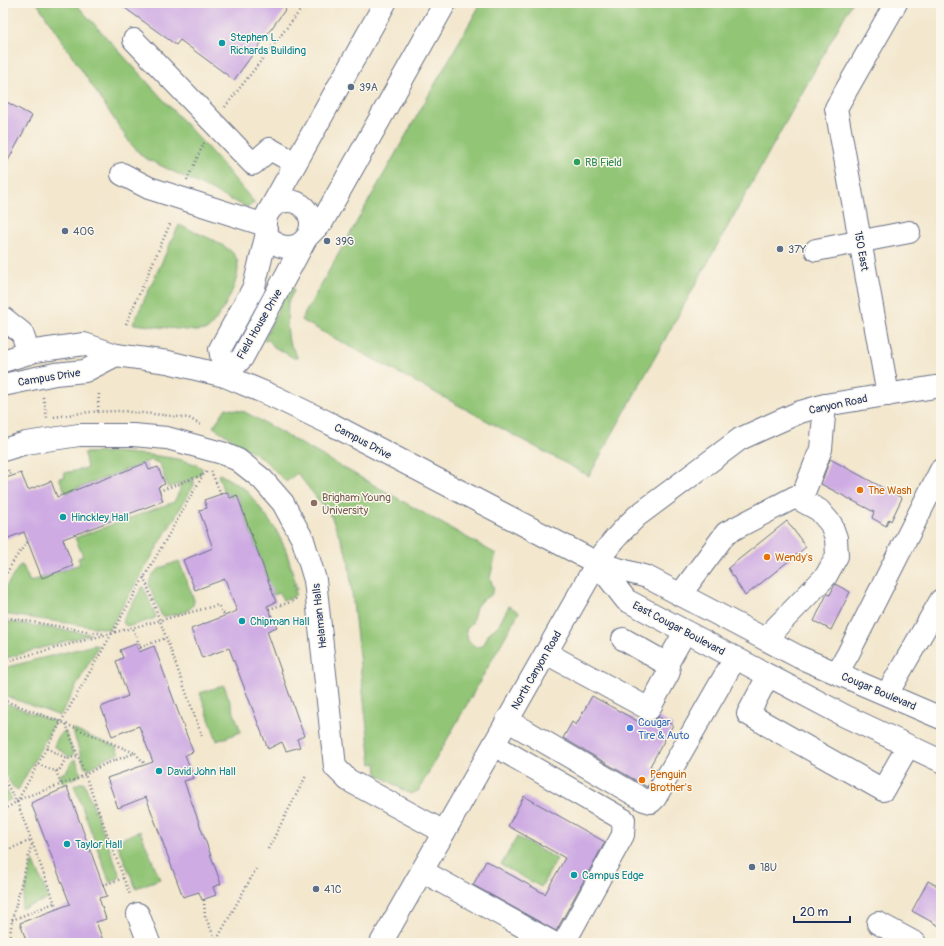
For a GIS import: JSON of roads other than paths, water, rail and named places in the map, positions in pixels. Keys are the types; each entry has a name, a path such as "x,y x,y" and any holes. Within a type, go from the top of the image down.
{"main road":[{"name":"Field House Drive","path":"225,376 220,349 254,286 267,223 295,163 385,3"},
{"name":"Field House Drive","path":"225,376 242,358 307,237 322,222 445,3"},
{"name":"150 East","path":"888,395 836,108 896,3"},
{"path":"134,40 253,164 270,149 295,163"},
{"path":"122,174 149,188 267,223"},
{"path":"289,201 296,202 303,206 311,218 312,226 307,237 299,245 292,247 284,247 276,244 270,239 267,223 275,205 281,202 289,201"},
{"path":"816,250 860,240 910,232"},
{"path":"3,318 22,333 29,352"},
{"name":"Campus Drive","path":"3,361 29,352 84,344 116,355 168,362 225,376 275,397 331,424 596,564"},
{"name":"Campus Drive","path":"3,385 55,374 85,371 116,355"},
{"name":"Canyon Road","path":"740,439 800,412 825,405 941,386"},
{"path":"801,500 821,448 825,405"},
{"name":"Helaman Halls","path":"3,450 26,443 79,435 134,435 167,438 238,460 262,479 283,502 303,540 315,580 336,766 348,780 444,832"},
{"name":"North Canyon Road","path":"381,943 596,564 610,543 637,516 740,439"},
{"path":"596,564 647,578 799,657 827,668 848,654 935,495 941,470"},
{"path":"680,595 726,533 795,497 801,500 819,510 831,524 836,538 837,556 826,576 765,639"},
{"name":"East Cougar Boulevard","path":"596,564 626,600 845,716 934,758"},
{"path":"887,694 941,600"},
{"path":"546,653 649,709 669,672 667,664 685,632"},
{"path":"623,640 667,664"},
{"path":"507,720 644,800 651,802 655,798 735,658"},
{"name":"Cougar Boulevard","path":"827,668 941,718"},
{"path":"768,676 748,714 883,790 908,746"},
{"path":"494,745 624,820 623,835 564,943"},
{"path":"422,871 552,943"},
{"path":"134,905 149,943"},
{"path":"878,923 914,943"}],"place":[{"name":"Stephen L. Richards Building","path":"222,43"},
{"name":"39A","path":"351,87"},
{"name":"RB Field","path":"577,162"},
{"name":"40G","path":"65,231"},
{"name":"39G","path":"327,241"},
{"name":"37Y","path":"780,249"},
{"name":"The Wash","path":"860,490"},
{"name":"Brigham Young University","path":"314,503"},
{"name":"Hinckley Hall","path":"63,517"},
{"name":"Wendy's","path":"767,557"},
{"name":"Chipman Hall","path":"242,621"},
{"name":"Cougar Tire & Auto","path":"630,728"},
{"name":"David John Hall","path":"159,771"},
{"name":"Penguin Brother's","path":"642,780"},
{"name":"Taylor Hall","path":"67,844"},
{"name":"18U","path":"752,867"},
{"name":"Campus Edge","path":"574,875"},
{"name":"41C","path":"316,889"}]}
